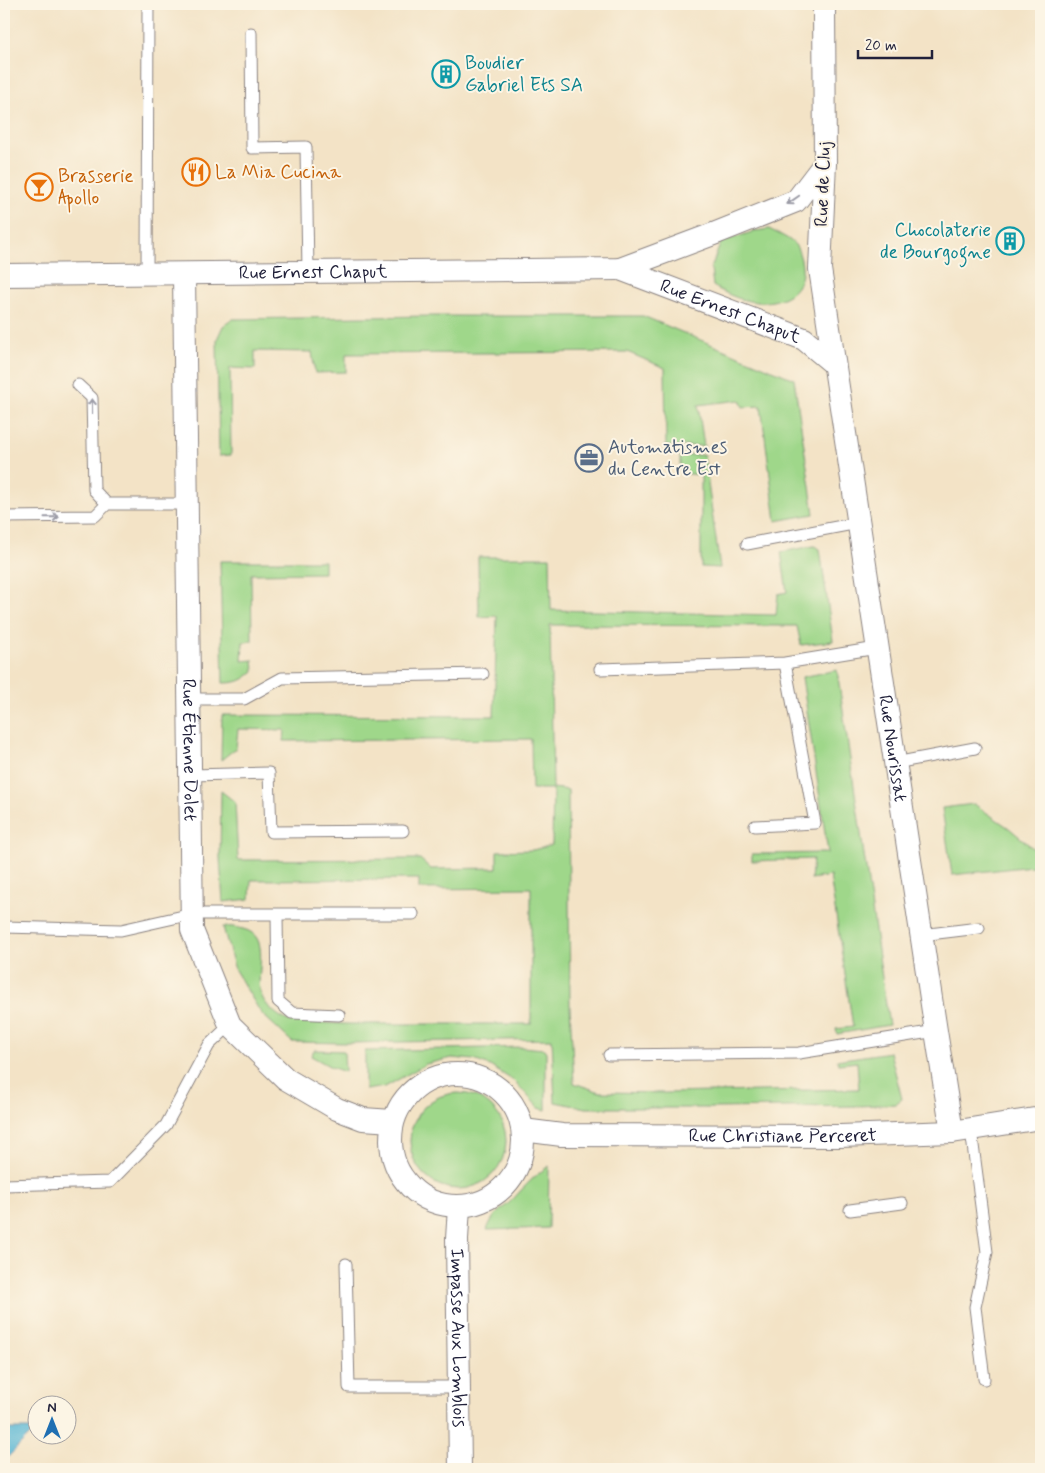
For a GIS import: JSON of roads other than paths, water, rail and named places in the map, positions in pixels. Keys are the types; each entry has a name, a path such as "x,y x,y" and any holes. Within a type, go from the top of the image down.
{"street":[{"name":"Rue de Cluj","path":"824,4 825,163 820,269 834,364"},
{"name":"Rue Ernest Chaput","path":"4,275 620,269 716,233 796,200 825,163"},
{"name":"Rue Ernest Chaput","path":"620,269 804,339 834,364"},
{"name":"Rue Étienne Dolet","path":"184,274 192,930 230,1025 286,1079 337,1109 363,1118 392,1121"},
{"name":"Rue Nourissat","path":"834,364 936,1031 962,1131"},
{"path":"461,1073 483,1078 502,1091 516,1108 523,1130 523,1152 515,1174 500,1191 481,1202 458,1207 438,1204 419,1195 404,1181 394,1162 390,1142 392,1121 402,1101 419,1085 439,1075 461,1073"},
{"name":"Rue Christiane Perceret","path":"523,1130 581,1136 840,1136 962,1131 1041,1118"},
{"name":"Impasse Aux Lomblois","path":"458,1207 460,1469"}],"lane":[{"path":"147,274 148,4"},
{"path":"250,33 252,148 306,147 308,272"},
{"path":"78,385 92,398 94,490 107,504"},
{"path":"4,518 95,516 107,504 187,504"},
{"path":"747,544 858,523"},
{"path":"600,669 785,663 877,648"},
{"path":"755,826 814,823 785,663"},
{"path":"190,699 244,699 282,678 483,674"},
{"path":"895,763 975,748"},
{"path":"190,775 269,773 271,832 403,832"},
{"path":"4,927 121,930 192,914 413,914"},
{"path":"276,914 278,1001 292,1013 339,1015"},
{"path":"921,935 979,928"},
{"path":"4,1184 110,1182 166,1125 209,1046 230,1025"},
{"path":"609,1055 799,1053 936,1031"},
{"path":"962,1131 987,1252 975,1307 984,1379"},
{"path":"850,1210 902,1203"},
{"path":"346,1264 348,1387 459,1387"}],"water":[{"path":"4,1429 28,1429 28,1437 4,1461"}],"place":[{"name":"Boudier Gabriel Ets SA","path":"446,74"},
{"name":"La Mia Cucina","path":"196,172"},
{"name":"Brasserie Apollo","path":"39,187"},
{"name":"Chocolaterie de Bourgogne","path":"1010,241"},
{"name":"Automatismes du Centre Est","path":"589,458"}]}
